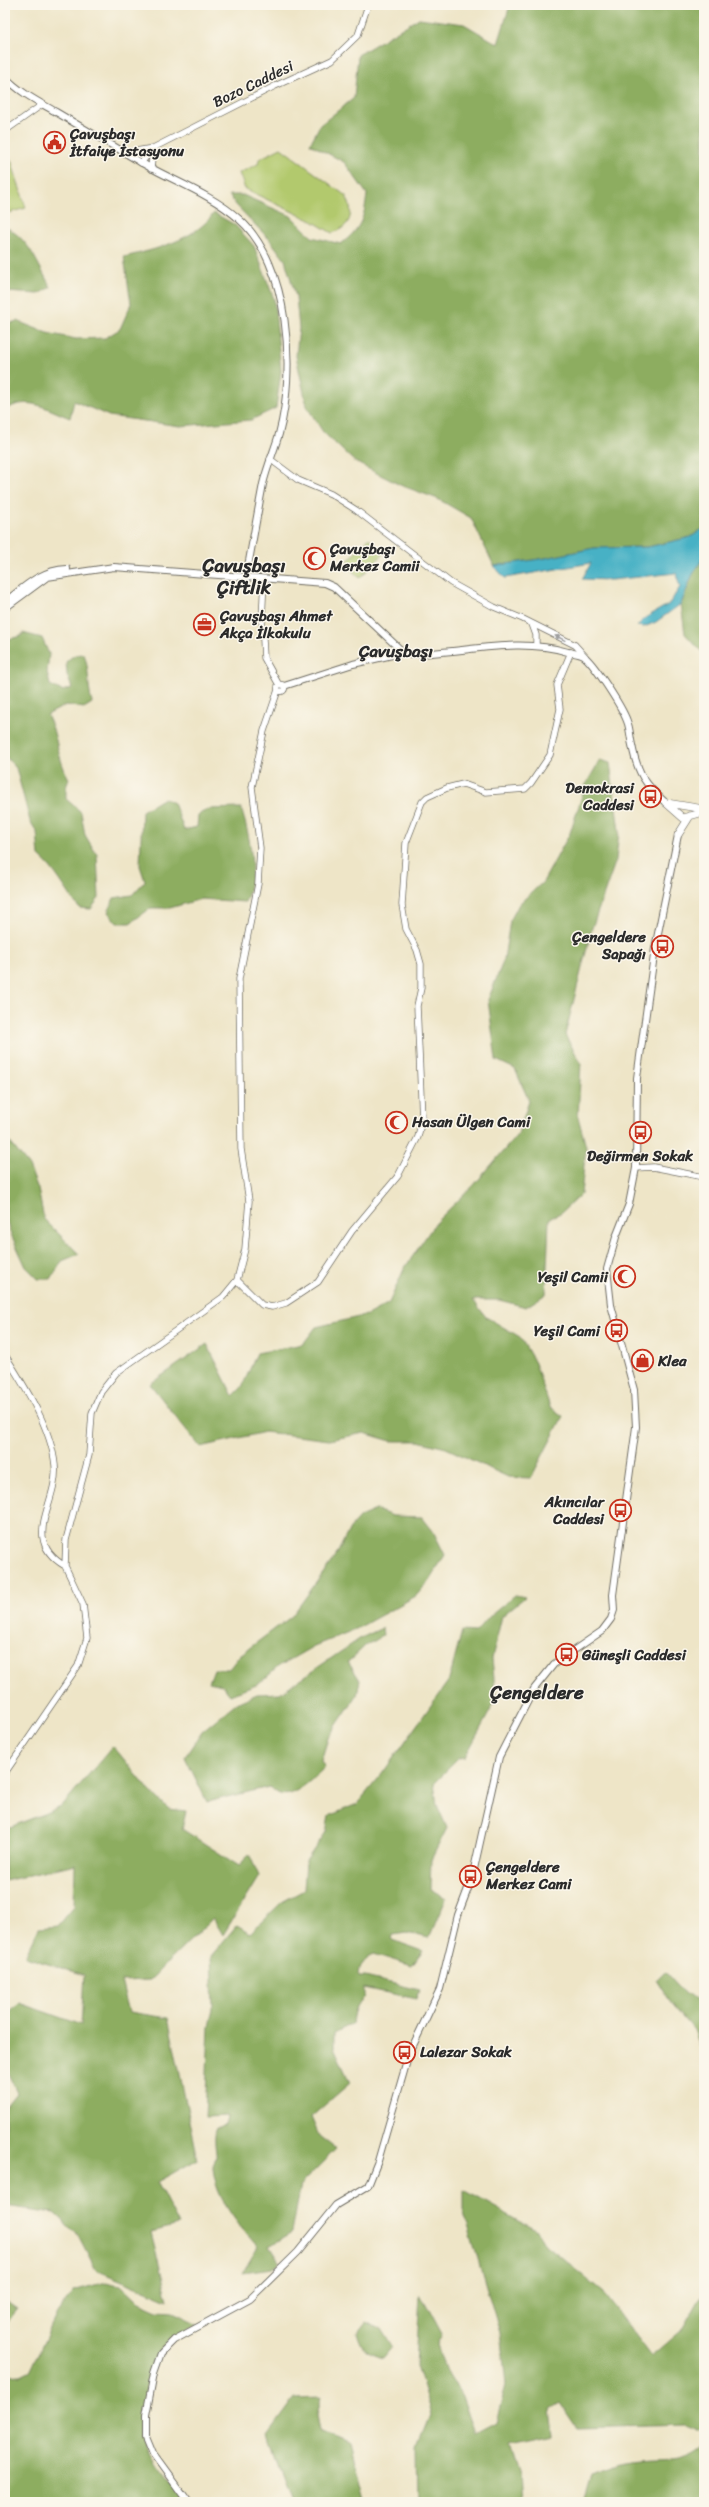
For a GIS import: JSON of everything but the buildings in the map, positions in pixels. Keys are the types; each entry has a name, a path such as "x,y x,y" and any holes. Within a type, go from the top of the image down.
{"main road":[{"path":"5,77 43,104 138,161 207,198 238,218 255,236 266,254 284,315 287,346 285,394 279,433 263,484 246,577"},
{"path":"5,608 47,577 81,570 120,566 325,583 334,588 401,653"},
{"path":"5,602 45,573 57,570 81,570"},
{"path":"280,687 353,664 401,653 425,654 478,646 536,646 585,656 618,702 628,722 636,766 651,790 683,818 704,811"},
{"path":"666,803 704,811"},
{"path":"188,2502 153,2454 146,2437 146,2416 154,2373 161,2353 174,2340 250,2299 298,2252 336,2205 368,2186 381,2153 409,2054 440,1989 458,1915 472,1878 499,1757 534,1689 554,1664 602,1631 611,1619 634,1436 636,1403 611,1305 608,1269 616,1237 629,1204 636,1168 638,1066 654,948 678,835 679,814 681,808 686,806"},
{"path":"678,835 689,817 690,810 686,806"}],"street":[{"name":"Bozo Caddesi","path":"153,148 274,86 332,60 358,34 368,5"},
{"path":"5,131 43,104"},
{"path":"125,153 153,148"},
{"path":"138,161 153,148"},
{"path":"151,168 153,148"},
{"path":"270,459 298,480 331,494 356,510 451,583 494,608 532,623 575,645 585,656"},
{"path":"5,1773 78,1666 87,1638 83,1604 65,1566 66,1540 90,1455 92,1413 101,1392 116,1373 223,1297 237,1280 245,1249 249,1201 241,1149 239,980 258,884 260,848 252,787 264,731 280,687 264,658 262,620 264,579"},
{"path":"532,623 536,634 536,646"},
{"path":"237,1280 262,1306 272,1306 286,1303 303,1293 318,1282 352,1231 398,1176 418,1137 422,1119 417,1006 421,988 422,964 417,950 406,929 402,905 406,842 422,802 427,797 447,788 463,784 486,792 525,789 531,783 550,755 560,709 557,685 571,652"},
{"path":"636,1168 653,1167 704,1177"},
{"path":"5,1355 29,1394 53,1454 56,1475 42,1532 43,1544 56,1560 65,1566"}],"green space":[{"path":"510,5 704,5 704,528 691,537 648,547 594,548 546,558 494,566 471,518 438,499 400,485 355,462 323,432 307,407 296,356 299,328 296,297 285,260 270,240 236,205 229,195 243,195 291,216 312,237 341,244 353,233 363,217 367,194 344,162 310,144 320,125 354,98 358,55 419,18 464,24 498,44"},
{"path":"281,148 346,196 349,202 351,214 350,219 343,227 332,233 312,221 245,189 239,173 258,164 259,159"},
{"path":"11,160 26,208 5,214 5,162"},
{"path":"214,213 235,225 254,246 274,299 281,371 276,408 251,420 180,426 109,416 74,401 70,418 38,405 30,404 22,404 5,410 5,325 17,321 47,333 76,339 105,338 120,329 131,304 124,257 161,247 185,237 206,222"},
{"path":"6,227 22,239 28,246 51,287 39,294 5,292"},
{"path":"369,538 384,553 360,578 345,564"},
{"path":"704,556 704,654 685,634 681,604 692,576"},
{"path":"5,633 9,639 21,636 23,633 42,638 49,654 47,672 50,685 62,691 72,688 67,675 66,662 74,656 84,654 92,703 84,708 66,705 47,715 51,723 62,763 69,779 66,787 66,799 81,812 85,835 97,855 99,898 91,909 79,908 56,874 39,856 37,832 30,821 16,768 5,756"},
{"path":"600,760 610,763 619,831 616,860 592,928 565,1035 581,1063 578,1117 586,1147 581,1194 562,1212 549,1219 546,1294 526,1307 499,1300 473,1300 486,1317 520,1337 535,1363 550,1407 563,1416 531,1478 508,1477 446,1448 418,1441 391,1441 364,1433 329,1440 265,1432 200,1447 150,1384 207,1344 233,1396 242,1387 257,1353 303,1344 316,1327 367,1315 389,1303 404,1269 436,1222 474,1185 518,1134 529,1101 515,1069 496,1060 488,1000 504,959 510,921 519,904 543,882 570,833 586,784"},
{"path":"164,798 174,803 184,830 197,827 198,815 208,809 241,808 250,843 252,867 249,891 245,902 201,899 170,908 151,908 130,923 117,923 108,912 114,898 132,895 145,881 140,866 142,811"},
{"path":"5,1136 29,1166 38,1189 44,1219 79,1254 62,1261 51,1279 38,1279 26,1267 9,1230 5,1214 7,1177 5,1171"},
{"path":"376,1510 393,1516 422,1517 433,1531 445,1555 429,1581 416,1596 356,1629 314,1646 279,1666 259,1684 230,1695 222,1685 209,1682 214,1669 229,1669 240,1655 292,1616 337,1554 350,1528 360,1517"},
{"path":"515,1595 525,1597 502,1616 492,1658 496,1700 465,1757 459,1758 434,1783 437,1805 447,1828 431,1860 430,1889 446,1898 429,1938 406,1933 393,1935 392,1940 423,1951 412,1966 374,1954 362,1963 360,1969 359,1977 365,1977 420,1990 417,1999 364,1988 364,1997 355,2009 352,2024 334,2033 334,2047 350,2083 311,2117 319,2136 336,2149 301,2184 292,2233 269,2246 280,2263 272,2268 243,2272 258,2247 236,2221 223,2201 218,2190 213,2168 216,2155 216,2129 225,2124 228,2116 205,2117 209,2027 213,2008 211,1956 237,1925 250,1933 282,1902 304,1890 306,1861 326,1832 329,1816 357,1804 382,1774 449,1680 462,1631 476,1632 490,1616"},
{"path":"382,1628 383,1635 365,1646 348,1662 360,1680 357,1695 328,1738 321,1761 325,1767 316,1776 298,1790 285,1795 276,1792 269,1787 207,1802 185,1757 202,1731 236,1703 257,1694 280,1693 361,1638"},
{"path":"113,1746 149,1790 169,1809 186,1811 182,1829 239,1866 249,1854 259,1876 223,1935 213,1918 150,1980 121,1981 129,2012 168,2018 198,2159 157,2182 179,2225 151,2232 168,2300 96,2270 78,2235 54,2213 5,2206 5,2108 17,2093 5,2067 5,2017 20,2003 81,2025 84,1975 25,1957 39,1928 58,1926 74,1907 75,1864 5,1881 5,1829 61,1807"},
{"path":"665,1971 685,1993 704,2007 704,2059 693,2030 669,2001 656,1980"},
{"path":"464,2190 537,2231 544,2244 603,2292 652,2357 681,2332 704,2292 704,2433 685,2425 577,2428 560,2403 550,2409 553,2436 510,2445 520,2476 522,2502 419,2502 418,2447 431,2415 416,2365 420,2293 442,2334 437,2344 448,2373 462,2396 475,2434 496,2423 506,2384 500,2333 464,2212"},
{"path":"106,2282 121,2286 139,2303 157,2311 173,2312 198,2324 173,2338 155,2357 148,2381 143,2410 142,2435 147,2452 156,2467 183,2502 5,2502 5,2376 21,2375 31,2370 57,2313 73,2291"},
{"path":"5,2301 17,2309 5,2324"},
{"path":"366,2322 381,2329 392,2347 383,2358 372,2354 361,2344 357,2333"},
{"path":"321,2397 316,2414 319,2431 349,2443 364,2502 292,2502 267,2435 294,2398"},
{"path":"704,2445 704,2502 583,2502 591,2475 620,2465 646,2461 672,2460 688,2456"}],"water":[{"path":"704,528 704,556 692,576 681,604 656,622 644,627 637,626 645,618 669,604 680,587 676,573 611,580 582,579 591,563 505,578 494,566 546,558 594,548 648,547 691,537"}],"place":[{"name":"Çavuşbaşı İtfaiye İstasyonu","path":"54,143"},
{"name":"Çavuşbaşı Merkez Camii","path":"314,558"},
{"name":"Çavuşbaşı Ahmet Akça İlkokulu","path":"204,625"},
{"name":"Demokrasi Caddesi","path":"650,797"},
{"name":"Çengeldere Sapağı","path":"662,946"},
{"name":"Hasan Ülgen Cami","path":"396,1122"},
{"name":"Değirmen Sokak","path":"640,1133"},
{"name":"Yeşil Camii","path":"624,1277"},
{"name":"Yeşil Cami","path":"616,1331"},
{"name":"Klea","path":"643,1361"},
{"name":"Akıncılar Caddesi","path":"620,1511"},
{"name":"Güneşli Caddesi","path":"566,1655"},
{"name":"Çengeldere Merkez Cami","path":"470,1876"},
{"name":"Lalezar Sokak","path":"405,2052"}],"district":[{"name":"Çavuşbaşı Çiftlik","path":"244,576"},
{"name":"Çavuşbaşı","path":"396,651"},
{"name":"Çengeldere","path":"537,1692"}]}
